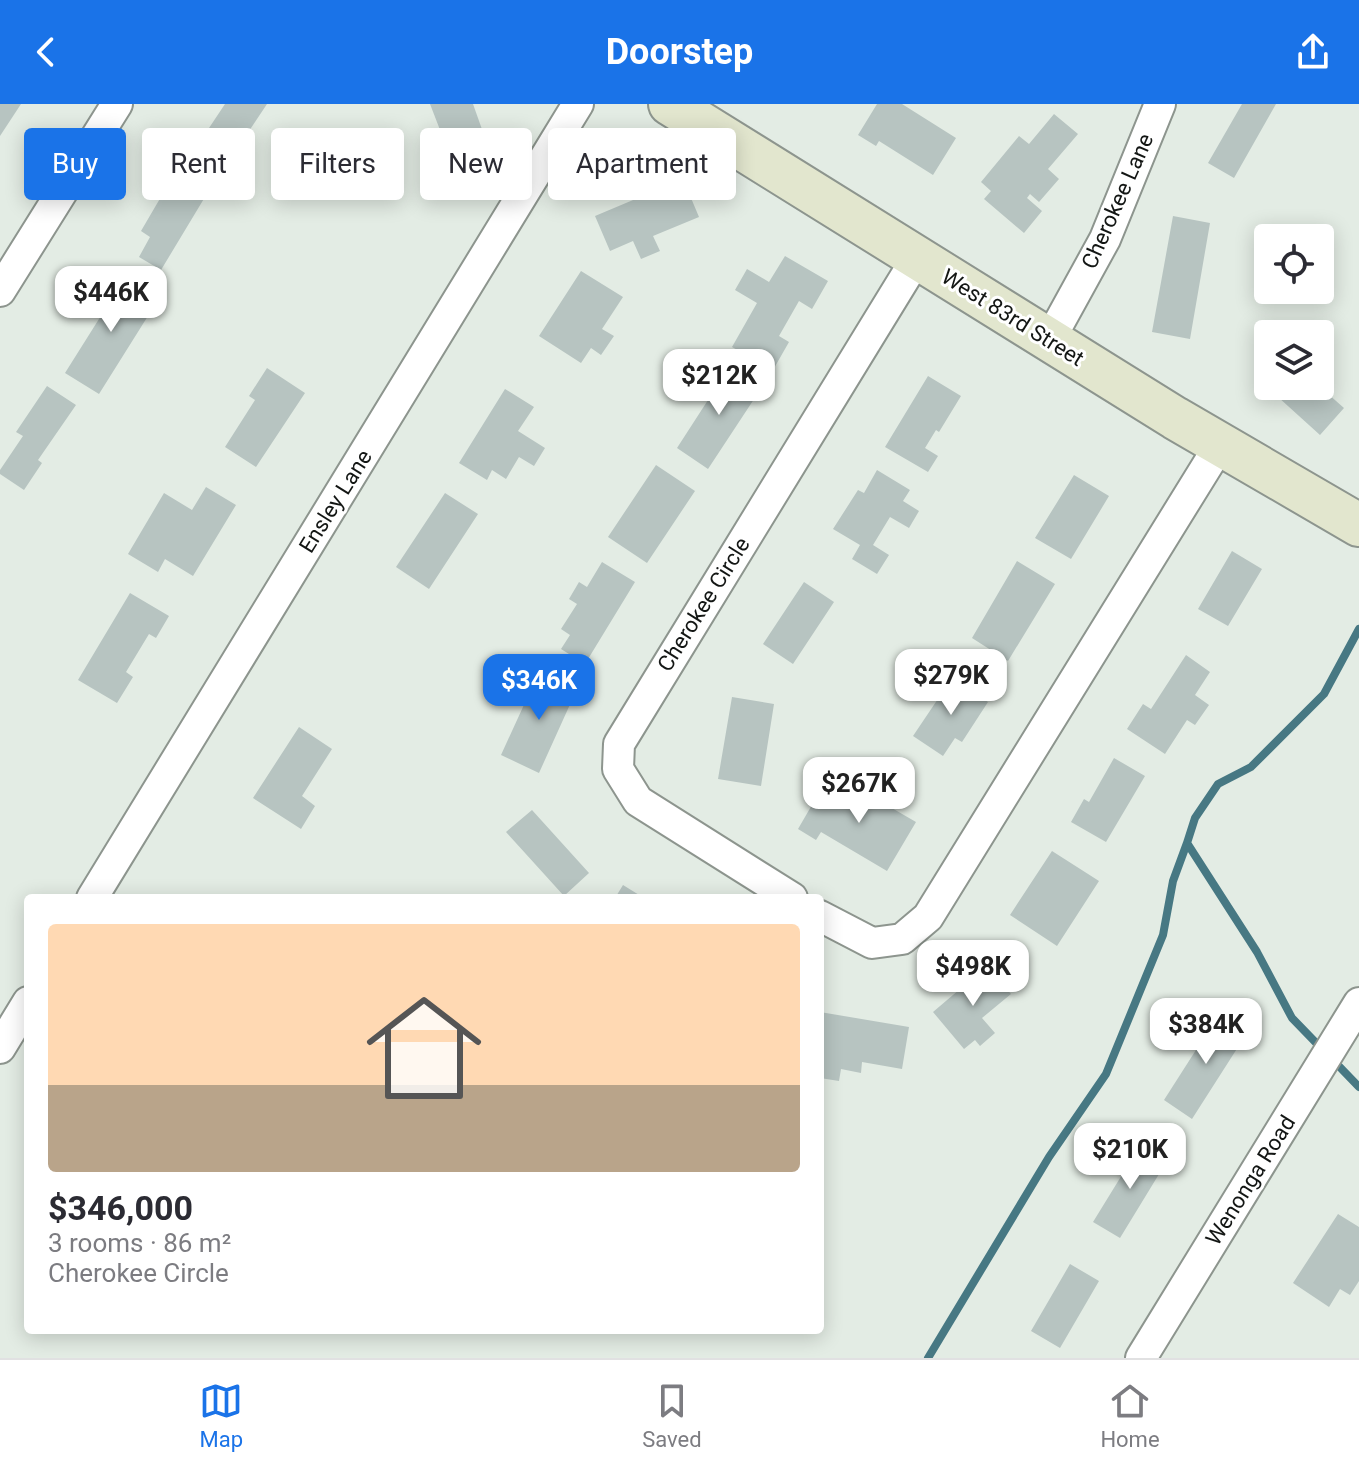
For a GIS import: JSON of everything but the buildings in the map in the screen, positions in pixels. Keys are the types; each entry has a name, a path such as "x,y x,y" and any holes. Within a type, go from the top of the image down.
{"street":[{"path":"0,291 117,104"},
{"name":"Ensley Lane","path":"94,894 578,104"},
{"name":"West 83rd Street","path":"670,104 1220,445 1359,525"},
{"name":"Cherokee Lane","path":"1050,339 1105,239 1160,104"},
{"name":"Cherokee Circle","path":"786,894 638,801 618,769 619,744 917,258"},
{"path":"824,918 872,943 902,939 928,917 1220,445"},
{"name":"Wenonga Road","path":"1141,1358 1359,1003"},
{"path":"0,1048 24,1009"}],"waterway":[{"path":"1322,1049 1292,1018 1257,952 1187,843 1195,818 1218,784 1251,767 1324,694 1359,629"},
{"path":"928,1358 1049,1157 1106,1074 1163,935 1173,881 1187,843"},
{"path":"1332,1059 1359,1087"}]}
